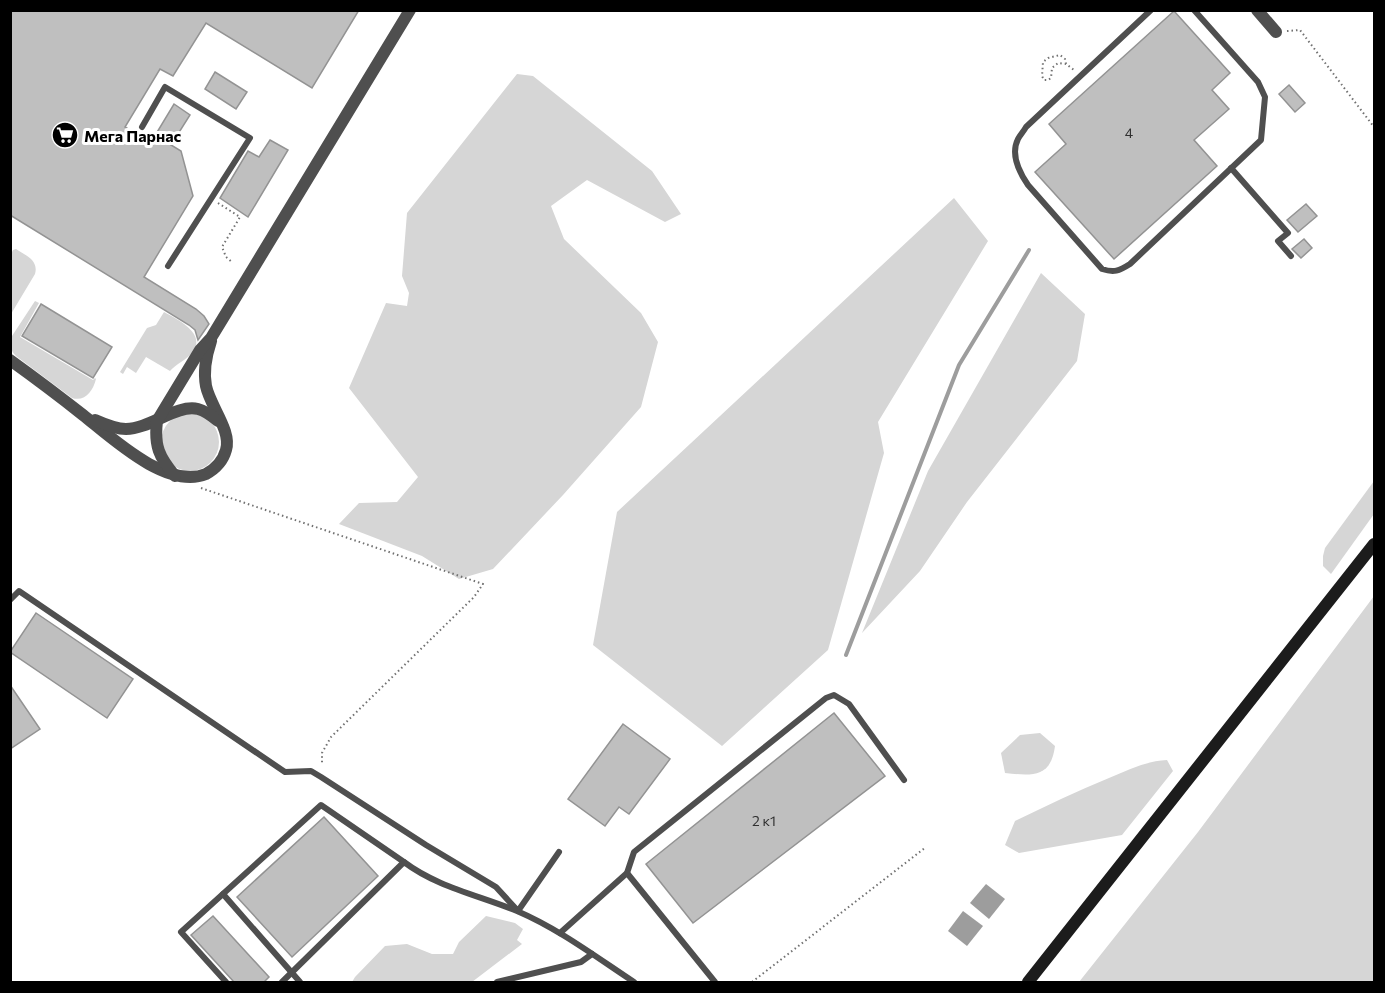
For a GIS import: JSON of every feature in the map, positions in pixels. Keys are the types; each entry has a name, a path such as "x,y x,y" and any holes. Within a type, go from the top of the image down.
{"main road":[{"path":"1028,982 1374,544"}],"street":[{"path":"181,477 165,463 158,450 155,434 157,421 200,350 212,338 410,10"},
{"path":"1257,10 1276,32"},
{"path":"10,360 85,416 110,438 160,470 181,477 198,477 211,471 221,462 227,449 226,434 206,387 204,369 212,338"},
{"path":"85,416 115,428 124,429 157,421 173,412 187,408 198,409 221,422"}],"lane":[{"path":"1151,10 1026,127 1017,140 1015,154 1017,169 1028,185 1102,269 1110,272 1120,270 1130,264 1261,140 1264,97 1258,82 1194,10"},
{"path":"142,126 165,87 250,138 168,266"},
{"path":"1231,168 1288,233 1278,241 1291,256"},
{"path":"10,600 19,591 285,772 311,771 496,887 518,911"},
{"path":"560,933 627,873 634,852 826,698 834,695 849,704 904,780"},
{"path":"226,982 181,932 321,805 414,870 437,882 518,911 560,933 634,982"},
{"path":"518,911 559,852"},
{"path":"282,982 404,862"},
{"path":"627,873 715,982"},
{"path":"223,894 300,982"},
{"path":"497,982 581,962 592,954"}],"path":[{"path":"1276,32 1300,30 1374,126"},
{"path":"1066,64 1055,65 1052,68 1051,78 1044,80 1043,62 1055,55 1060,55 1065,59 1066,64 1080,76"},
{"path":"212,199 240,217 222,246 226,257 233,263"},
{"path":"181,477 201,488 483,584 474,597 332,737 322,753 321,777"},
{"path":"752,982 926,847"}],"shaded area":[{"path":"517,74 533,76 652,171 681,214 665,222 587,180 551,206 564,239 641,313 658,342 641,407 493,569 459,579 422,556 339,524 359,503 397,502 418,477 349,388 386,303 407,306 409,293 402,276 407,213"},
{"path":"954,198 988,241 878,422 884,453 828,650 722,746 593,645 617,512"},
{"path":"16,249 30,258 36,269 11,314 11,254"},
{"path":"1041,273 1085,314 1077,361 967,502 920,571 862,633 928,471"},
{"path":"35,301 39,303 20,337 93,380 95,378 93,388 85,397 72,398 12,351 10,344 12,336"},
{"path":"164,312 183,323 194,334 196,346 192,353 170,371 146,357 136,373 127,367 123,374 120,372 147,328 156,325"},
{"path":"190,413 206,418 214,426 219,442 214,458 206,466 190,471 174,466 166,458 161,442 166,426 174,418"},
{"path":"1374,481 1374,514 1331,574 1323,566 1325,548"},
{"path":"1374,596 1374,982 1079,982 1198,832"},
{"path":"1040,733 1055,746 1053,756 1045,769 1039,773 1024,775 1005,773 1001,753 1020,735"},
{"path":"1167,760 1173,771 1122,835 1019,853 1005,845 1015,821 1130,769"},
{"path":"986,884 1005,899 989,919 970,903"},
{"path":"963,911 983,926 967,946 948,931"},
{"path":"486,916 515,923 523,929 517,940 522,944 472,982 352,982 385,946 407,944 432,954 453,954 459,942"}],"building":[{"name":"Мега Парнас","path":"10,10 359,10 312,88 206,23 173,76 160,69 125,127 141,137 156,134 174,104 190,115 171,145 181,151 193,196 144,277 204,316 209,324 198,340 195,330 189,325 10,215"},
{"path":"1174,11 1230,73 1212,90 1229,109 1194,140 1217,166 1114,259 1035,172 1066,144 1049,124"},
{"path":"215,72 247,92 236,109 205,89"},
{"path":"1289,85 1305,103 1295,112 1279,94"},
{"path":"270,140 288,150 248,217 220,198 248,151 259,157"},
{"path":"1306,204 1317,216 1298,232 1287,220"},
{"path":"1304,239 1312,248 1301,258 1292,249"},
{"path":"41,304 112,347 93,378 22,336"},
{"path":"36,613 133,679 107,718 10,652"},
{"path":"10,685 40,729 10,749"},
{"path":"834,713 885,776 693,923 646,864"},
{"path":"623,724 670,759 629,814 619,807 605,826 568,799"},
{"path":"324,817 378,876 292,957 237,897"},
{"path":"213,916 269,977 264,982 234,982 191,935"}],"waterway":[{"path":"846,655 959,365 1029,250"}],"place":[{"name":"Мега Парнас","path":"65,135"}]}
